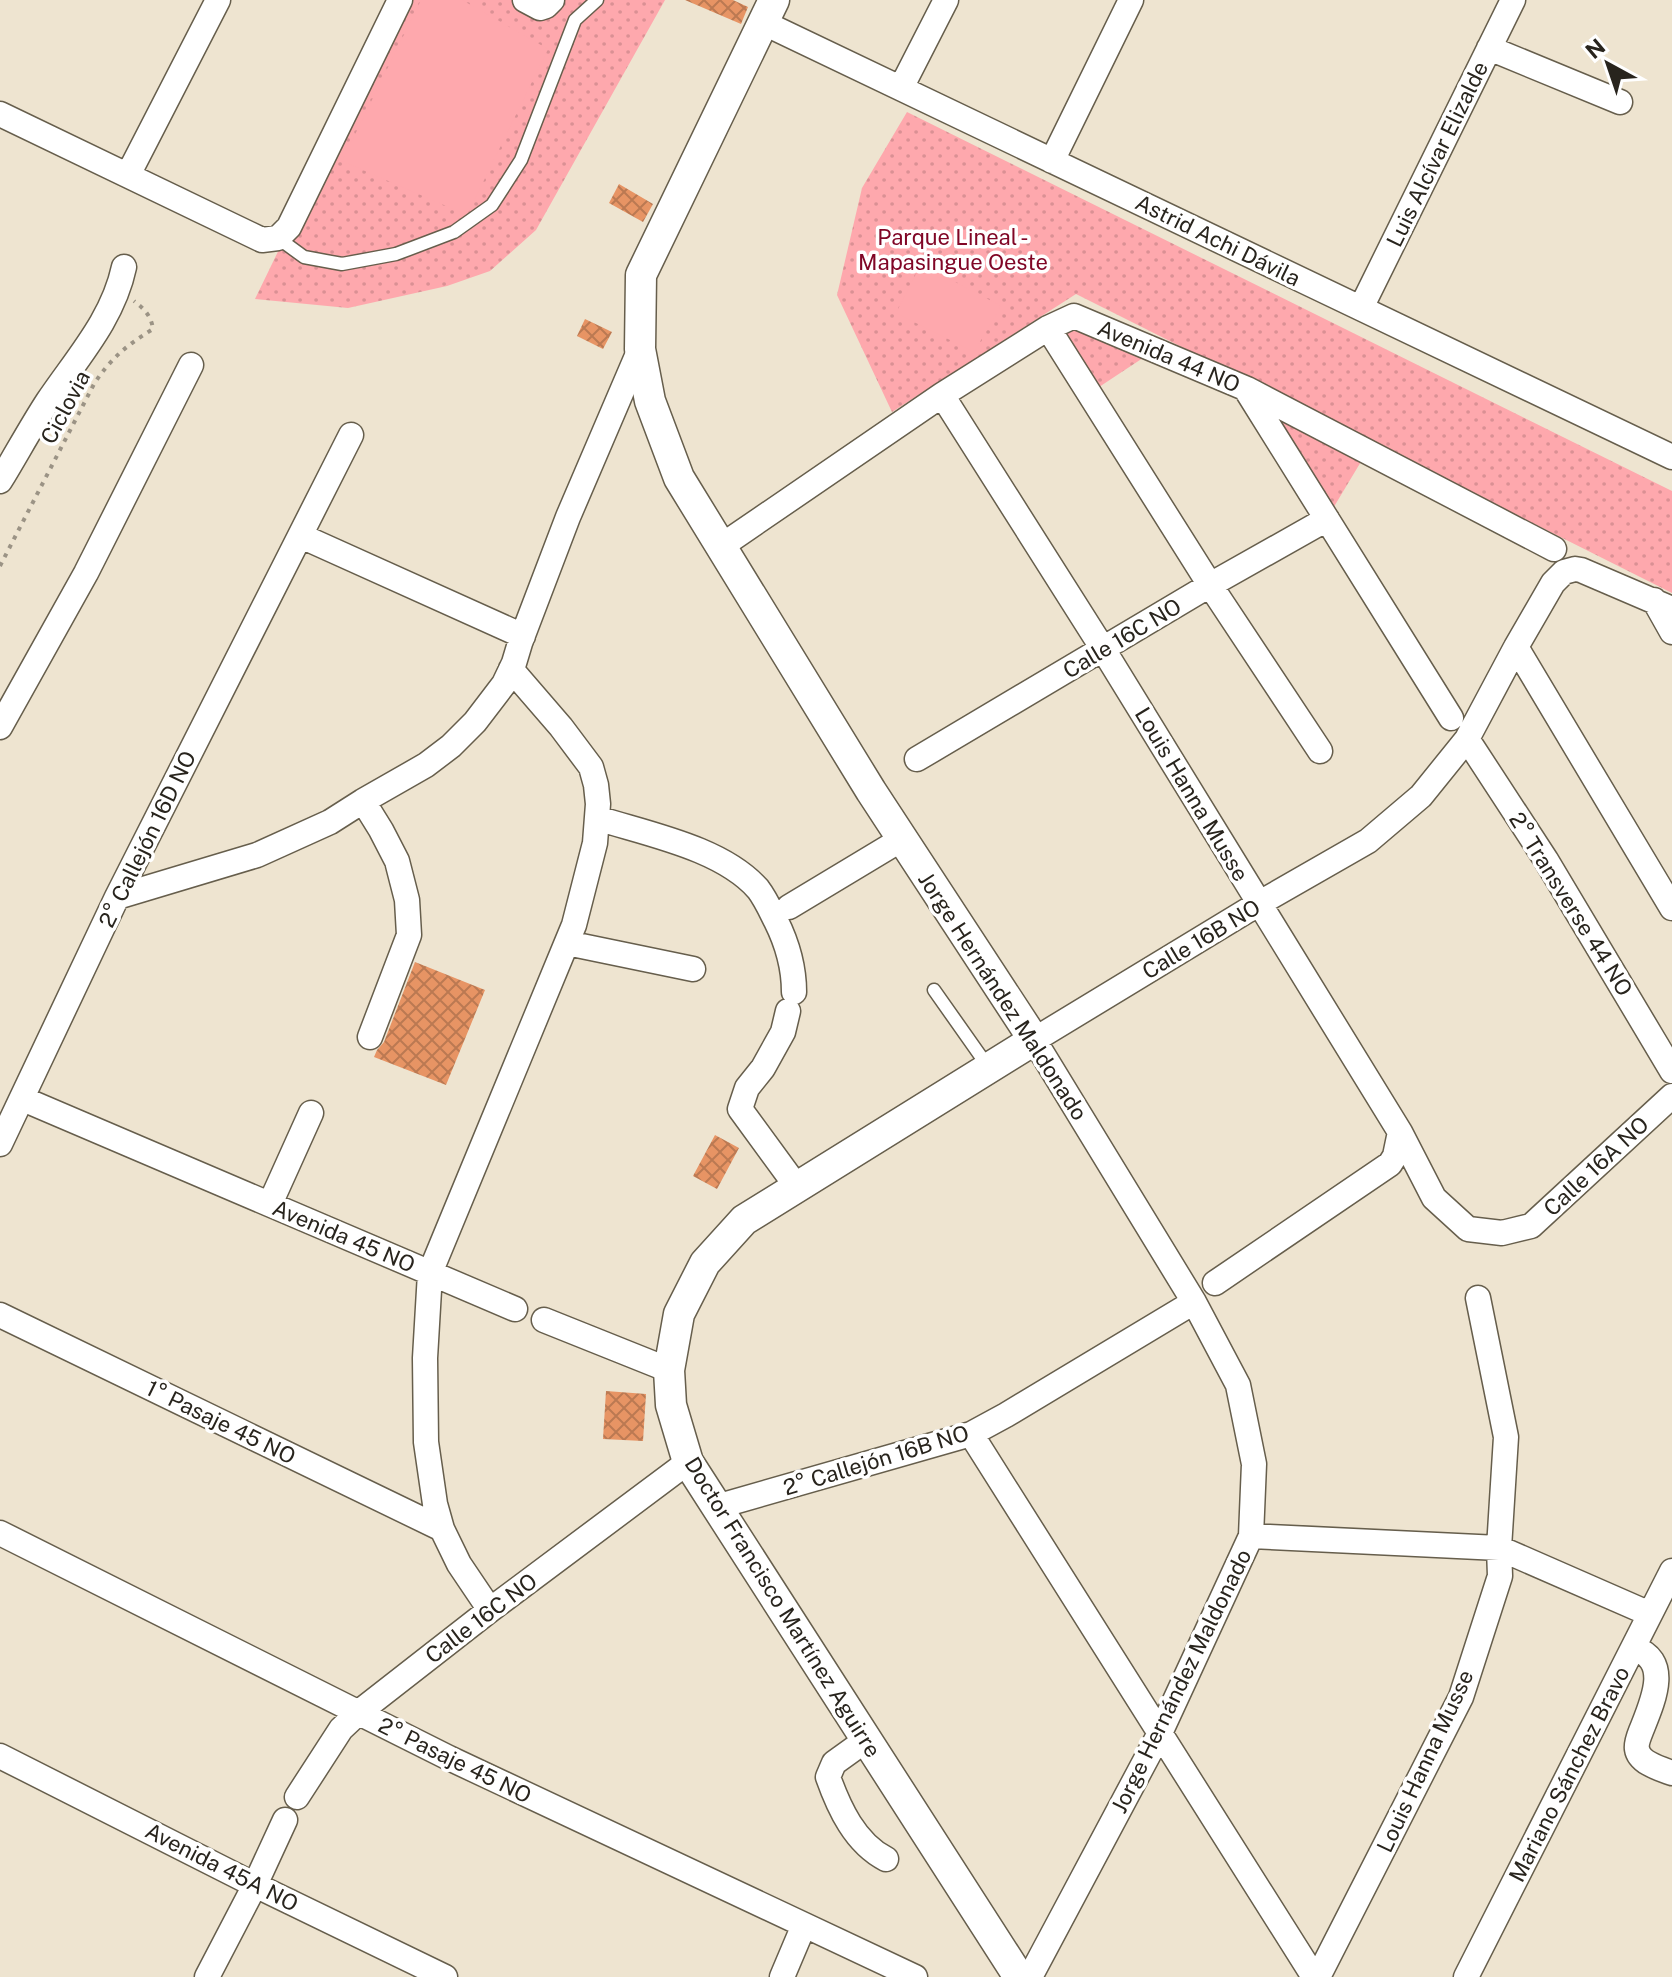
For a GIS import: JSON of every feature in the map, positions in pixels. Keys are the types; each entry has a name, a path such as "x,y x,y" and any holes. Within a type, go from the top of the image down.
{"street":[{"path":"128,175 218,0"},
{"path":"0,114 262,240 278,238 289,227 400,0"},
{"path":"525,0 540,8 552,0"},
{"path":"901,88 946,0"},
{"path":"1052,161 1131,0"},
{"name":"Luis Alcívar Elizalde","path":"1361,308 1513,0"},
{"name":"Astrid Achi Dávila","path":"769,11 901,88 1361,308 1669,449"},
{"name":"Jorge Hernández Maldonado","path":"769,11 641,275 640,349 650,401 679,478 720,547 902,839 1034,1040 1194,1302 1238,1385 1254,1464 1251,1536 1160,1733 1030,1977"},
{"path":"1489,48 1620,102"},
{"path":"0,481 48,402 97,332 122,278"},
{"name":"Avenida 44 NO","path":"720,547 942,395 1048,328 1074,316 1247,389 1554,549"},
{"path":"1048,328 1210,585 1320,751"},
{"path":"117,897 257,855 330,822 426,765 475,722 504,684 511,669 568,517 640,349"},
{"path":"0,727 86,573 191,365"},
{"path":"1247,389 1451,718"},
{"name":"Louis Hanna Musse","path":"942,395 1103,649 1400,1132 1434,1198"},
{"name":"2° Callejón 16D NO","path":"0,1144 117,897 351,435"},
{"name":"Calle 16C NO","path":"917,759 1327,519"},
{"path":"301,536 523,636"},
{"name":"Calle 16B NO","path":"744,1220 1034,1040 1368,841 1421,796 1467,739 1558,576 1570,570 1581,570 1663,604"},
{"path":"1663,604 1672,632"},
{"path":"1516,647 1672,908"},
{"path":"511,669 591,767 596,785 597,818 595,843 574,925 430,1273 515,1309"},
{"name":"2° Transverse 44 NO","path":"1467,739 1546,860 1672,1071"},
{"path":"363,801 397,861 407,900 409,935 370,1037"},
{"path":"597,818 708,853 737,871 758,890 785,939 792,970 791,1002 783,1032 763,1068 747,1088 740,1109 797,1187"},
{"path":"789,907 902,839"},
{"path":"567,943 693,969"},
{"name":"Calle 16A NO","path":"1434,1198 1468,1229 1502,1233 1531,1226 1672,1096"},
{"name":"Avenida 45 NO","path":"23,1099 430,1273 425,1358 426,1442 435,1504 442,1529 459,1564 490,1610"},
{"path":"270,1204 311,1113"},
{"path":"1215,1283 1390,1164 1400,1132"},
{"name":"Doctor Francisco Martínez Aguirre","path":"744,1220 705,1263 679,1314 669,1370 671,1405 688,1462 1019,1977"},
{"name":"Louis Hanna Musse","path":"1316,1977 1461,1697 1500,1576 1506,1437 1478,1298"},
{"name":"2° Callejón 16B NO","path":"716,1507 971,1434 1194,1302"},
{"name":"1° Pasaje 45 NO","path":"0,1315 442,1529"},
{"path":"544,1320 669,1370"},
{"path":"971,1434 1316,1977"},
{"name":"Calle 16C NO","path":"297,1797 341,1729 358,1713 688,1462"},
{"name":"2° Pasaje 45 NO","path":"0,1533 449,1758 915,1977"},
{"path":"1251,1536 1499,1548 1650,1614"},
{"name":"Mariano Sánchez Bravo","path":"1466,1977 1672,1571"},
{"path":"1633,1648 1651,1656 1661,1673 1637,1750 1642,1758 1672,1773"},
{"path":"866,1740 834,1763 828,1777 839,1806 858,1835 873,1852 886,1859"},
{"name":"Avenida 45A NO","path":"0,1756 445,1977"},
{"path":"207,1977 285,1820"},
{"path":"782,1977 804,1925"}],"lane":[{"path":"278,238 304,257 342,264 396,254 454,232 492,205 521,160 575,20 597,0"},
{"path":"934,990 989,1068"}],"path":[{"name":"Ciclovia","path":"0,566 94,384 107,364 127,345 153,329 152,320 122,278"}],"green space":[{"path":"400,0 665,0 536,230 490,271 447,286 348,308 255,299"},
{"path":"421,0 462,0 548,49 467,215 342,161"},
{"name":"Parque Lineal - Mapasingue Oeste","path":"907,112 1672,491 1672,593 1076,294 892,412 837,295 862,188"},
{"path":"921,264 1001,306 974,352 896,313"},
{"path":"1073,321 1149,354 1093,391 1058,333"},
{"path":"1269,414 1362,460 1332,510"}],"building":[{"path":"685,0 733,0 748,7 741,24"},
{"path":"619,184 653,204 643,222 609,203"},
{"path":"585,319 612,332 603,349 577,336"},
{"path":"415,962 485,990 446,1085 374,1057 384,1042"},
{"path":"715,1135 739,1148 717,1189 693,1176"},
{"path":"606,1391 646,1394 643,1441 603,1439"}]}
